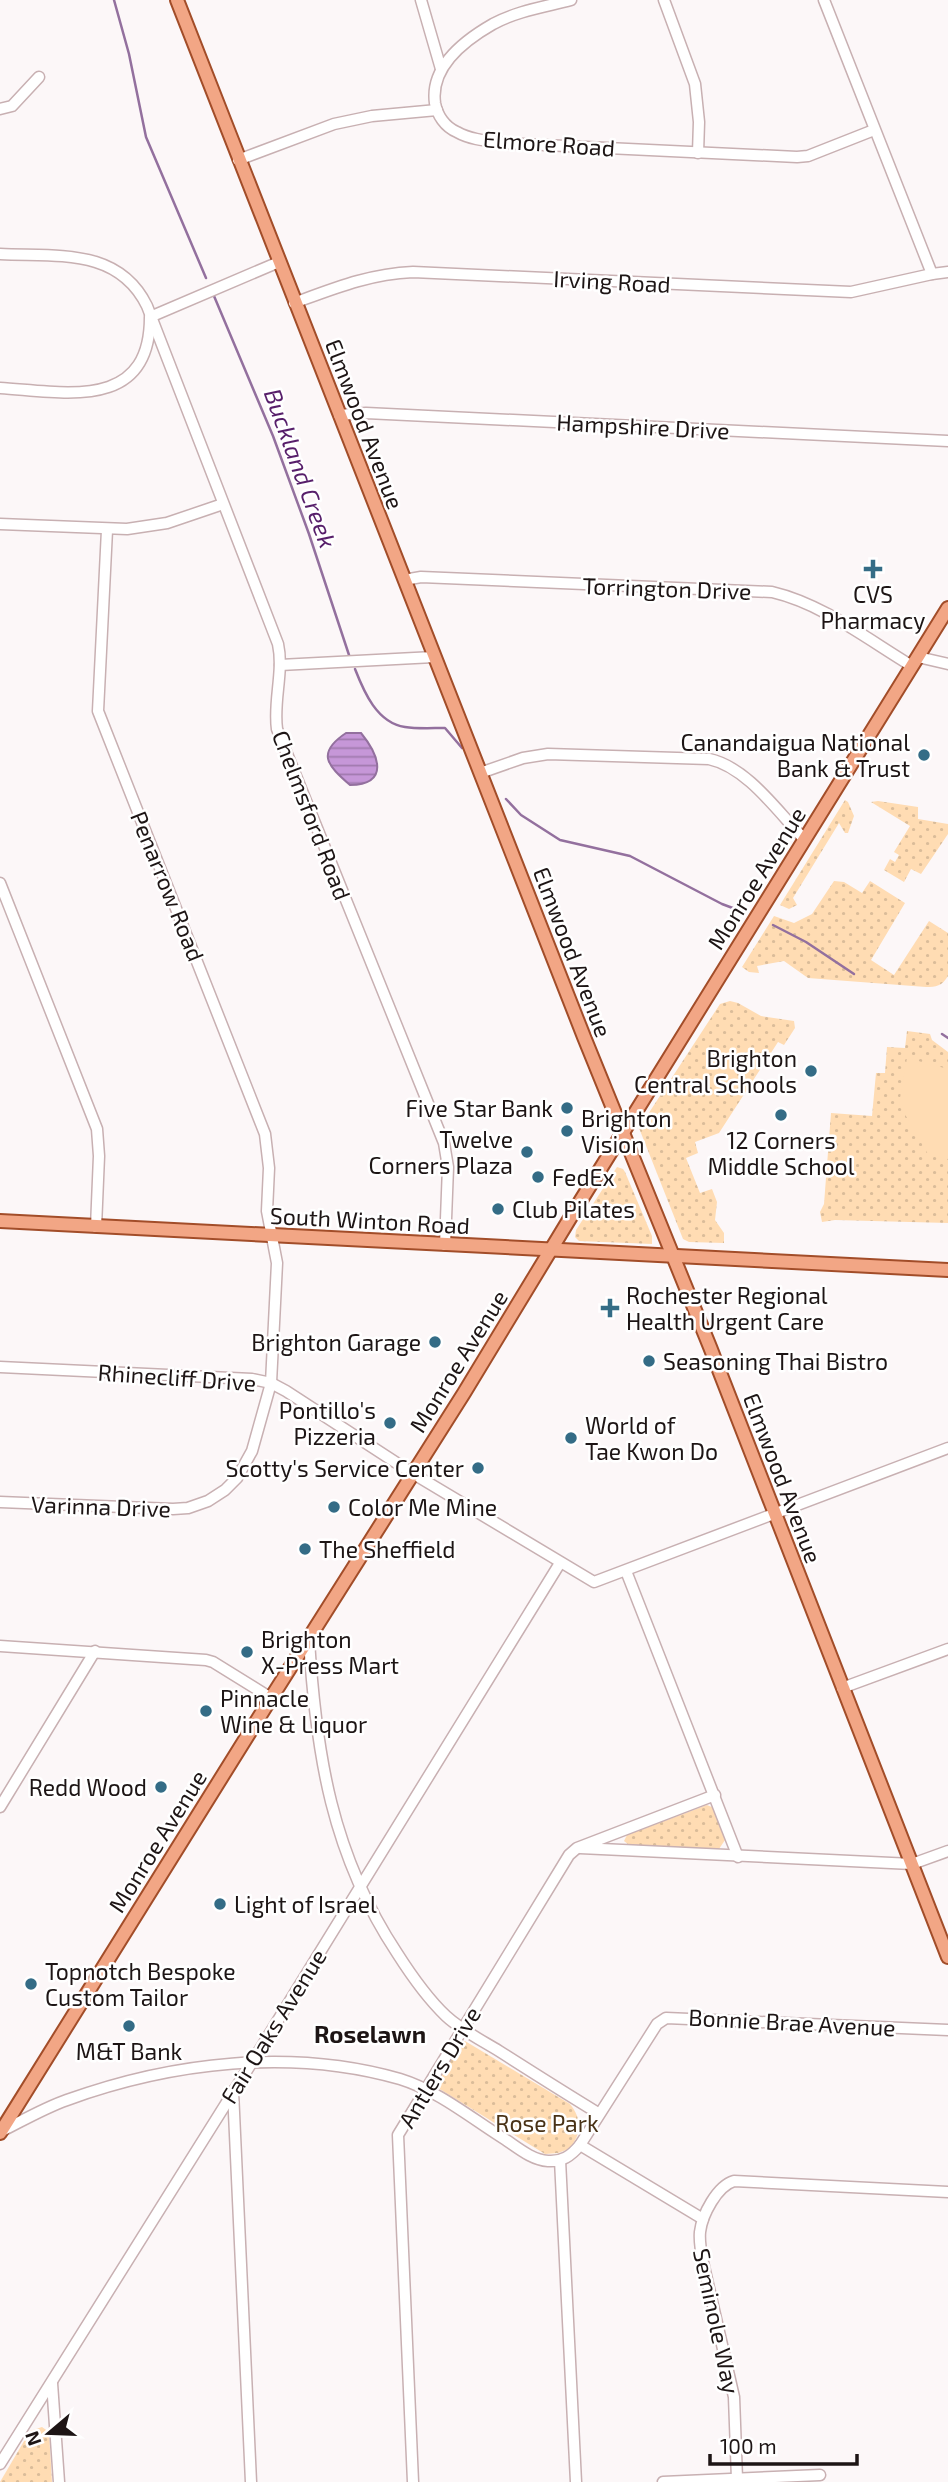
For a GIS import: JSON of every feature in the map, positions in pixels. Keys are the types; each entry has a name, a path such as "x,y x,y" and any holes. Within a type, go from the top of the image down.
{"main road":[{"name":"Elmwood Avenue","path":"177,0 948,1957"},
{"name":"Monroe Avenue","path":"0,2133 464,1393 948,608"},
{"name":"South Winton Road","path":"0,1221 948,1270"}],"street":[{"path":"421,0 441,69"},
{"path":"238,160 334,124 373,116 437,110 436,87 441,69 460,48 493,24 514,15 571,0"},
{"path":"664,0 695,84 699,122 698,153"},
{"path":"824,0 932,274"},
{"path":"0,109 12,106 39,77"},
{"name":"Elmore Road","path":"437,110 443,122 454,131 487,141 698,153 802,157 874,130"},
{"name":"Chelmsford Road","path":"0,254 78,259 107,265 131,281 142,297 275,635 280,653 275,717 277,729 444,1143 448,1167 444,1245"},
{"path":"0,388 86,393 117,384 132,372 142,358 149,340 150,317 279,262"},
{"name":"Irving Road","path":"295,303 365,278 400,272 851,292 948,272"},
{"name":"Hampshire Drive","path":"339,415 366,413 948,441"},
{"path":"0,524 107,530 167,523 223,505"},
{"name":"Penarrow Road","path":"107,530 98,711 263,1125 268,1150 268,1211 272,1235"},
{"name":"Torrington Drive","path":"404,580 421,578 772,592 790,596 815,607 915,662 948,664"},
{"path":"280,665 434,657"},
{"path":"480,773 523,758 548,754 720,761 740,773 804,839"},
{"path":"0,883 97,1129 99,1156 96,1227"},
{"name":"Varinna Drive","path":"0,1502 188,1508 208,1502 232,1484 252,1451 271,1383 277,1263 272,1235"},
{"name":"Rhinecliff Drive","path":"0,1367 252,1379 271,1383 412,1473 594,1582 948,1448"},
{"name":"Fair Oaks Avenue","path":"0,2464 560,1563"},
{"path":"626,1571 738,1857"},
{"path":"309,1640 315,1727 339,1836 359,1887 383,1931 411,1974 446,2016 598,2113"},
{"path":"0,1646 206,1660 271,1698"},
{"path":"842,1688 948,1649"},
{"path":"0,1807 95,1651"},
{"path":"577,1848 715,1795"},
{"path":"577,1848 912,1864 948,1851"},
{"name":"Antlers Drive","path":"413,2482 397,2140 425,2088 569,1855 577,1848"},
{"name":"Bonnie Brae Avenue","path":"580,2145 657,2024 666,2018 948,2030"},
{"path":"0,2133 66,2100 111,2086 194,2067 251,2062 313,2064 352,2069 425,2088 527,2153 547,2161 560,2160 575,2152 580,2145 703,2219"},
{"path":"233,2089 251,2482"},
{"path":"560,2160 576,2482"},
{"name":"Seminole Way","path":"737,2479 734,2397 701,2250 700,2231 703,2219 721,2188 734,2181 948,2192"},
{"path":"52,2383 58,2482"},
{"path":"663,2482 820,2475"}],"green space":[{"path":"845,800 854,816 848,833 845,833 839,823 793,898 797,905 789,909 780,905"},
{"path":"871,802 918,807 918,819 948,824 948,834 921,874 911,869 904,882 884,870 890,859 895,862 899,855 894,852 910,826"},
{"path":"834,881 844,882 862,893 870,881 905,903 871,960 894,975 929,921 948,933 948,976 943,982 926,987 808,978 784,961 757,966 759,973 749,972 742,967 774,916 794,923 812,914"},
{"path":"730,1001 761,1016 794,1021 795,1028 784,1045 778,1042 719,1133 695,1142 698,1153 686,1158 700,1193 712,1189 717,1202 715,1220 724,1233 724,1243 689,1242 683,1239 639,1128 720,1004"},
{"path":"907,1031 930,1034 932,1040 948,1052 948,1223 835,1220 822,1222 820,1212 824,1204 831,1113 872,1116 876,1073 885,1073 887,1047 905,1048"},
{"path":"907,1058 948,1069 948,1159 929,1156 899,1104"},
{"path":"617,1167 625,1172 652,1236 652,1244 579,1241 575,1237 576,1230"},
{"path":"707,1805 714,1808 725,1840 719,1849 629,1845 624,1841 627,1835"},
{"name":"Rose Park","path":"465,2041 570,2104 577,2115 579,2126 569,2149 545,2154 438,2088 438,2079 461,2043"},
{"path":"42,2427 49,2432 52,2482 0,2482 30,2431"}],"shaded area":[{"path":"346,733 361,733 372,750 377,767 371,780 350,785 331,765 328,753"}],"waterway":[{"name":"Buckland Creek","path":"114,0 129,54 146,137 206,278"},
{"name":"Buckland Creek","path":"214,296 273,436 349,655"},
{"name":"Buckland Creek","path":"355,669 367,696 387,719 405,727 445,728 462,748"},
{"name":"Buckland Creek","path":"506,799 521,815 560,840 630,856 738,910"},
{"name":"Buckland Creek","path":"773,925 806,942 854,974"},
{"name":"Buckland Creek","path":"942,1034 948,1038"}],"place":[{"name":"CVS Pharmacy","path":"873,569"},
{"name":"Canandaigua National Bank & Trust","path":"924,755"},
{"name":"Brighton Central Schools","path":"811,1071"},
{"name":"Five Star Bank","path":"567,1108"},
{"name":"12 Corners Middle School","path":"781,1115"},
{"name":"Brighton Vision","path":"567,1131"},
{"name":"Twelve Corners Plaza","path":"527,1152"},
{"name":"FedEx","path":"538,1177"},
{"name":"Club Pilates","path":"498,1209"},
{"name":"Rochester Regional Health Urgent Care","path":"610,1308"},
{"name":"Brighton Garage","path":"435,1342"},
{"name":"Seasoning Thai Bistro","path":"649,1361"},
{"name":"Pontillo's Pizzeria","path":"390,1423"},
{"name":"World of Tae Kwon Do","path":"571,1438"},
{"name":"Scotty's Service Center","path":"478,1468"},
{"name":"Color Me Mine","path":"334,1507"},
{"name":"The Sheffield","path":"305,1549"},
{"name":"Brighton X-Press Mart","path":"247,1652"},
{"name":"Pinnacle Wine & Liquor","path":"206,1711"},
{"name":"Redd Wood","path":"161,1787"},
{"name":"Light of Israel","path":"220,1904"},
{"name":"Topnotch Bespoke Custom Tailor","path":"31,1984"},
{"name":"M&T Bank","path":"129,2026"}],"district":[{"name":"Roselawn","path":"370,2033"}]}
